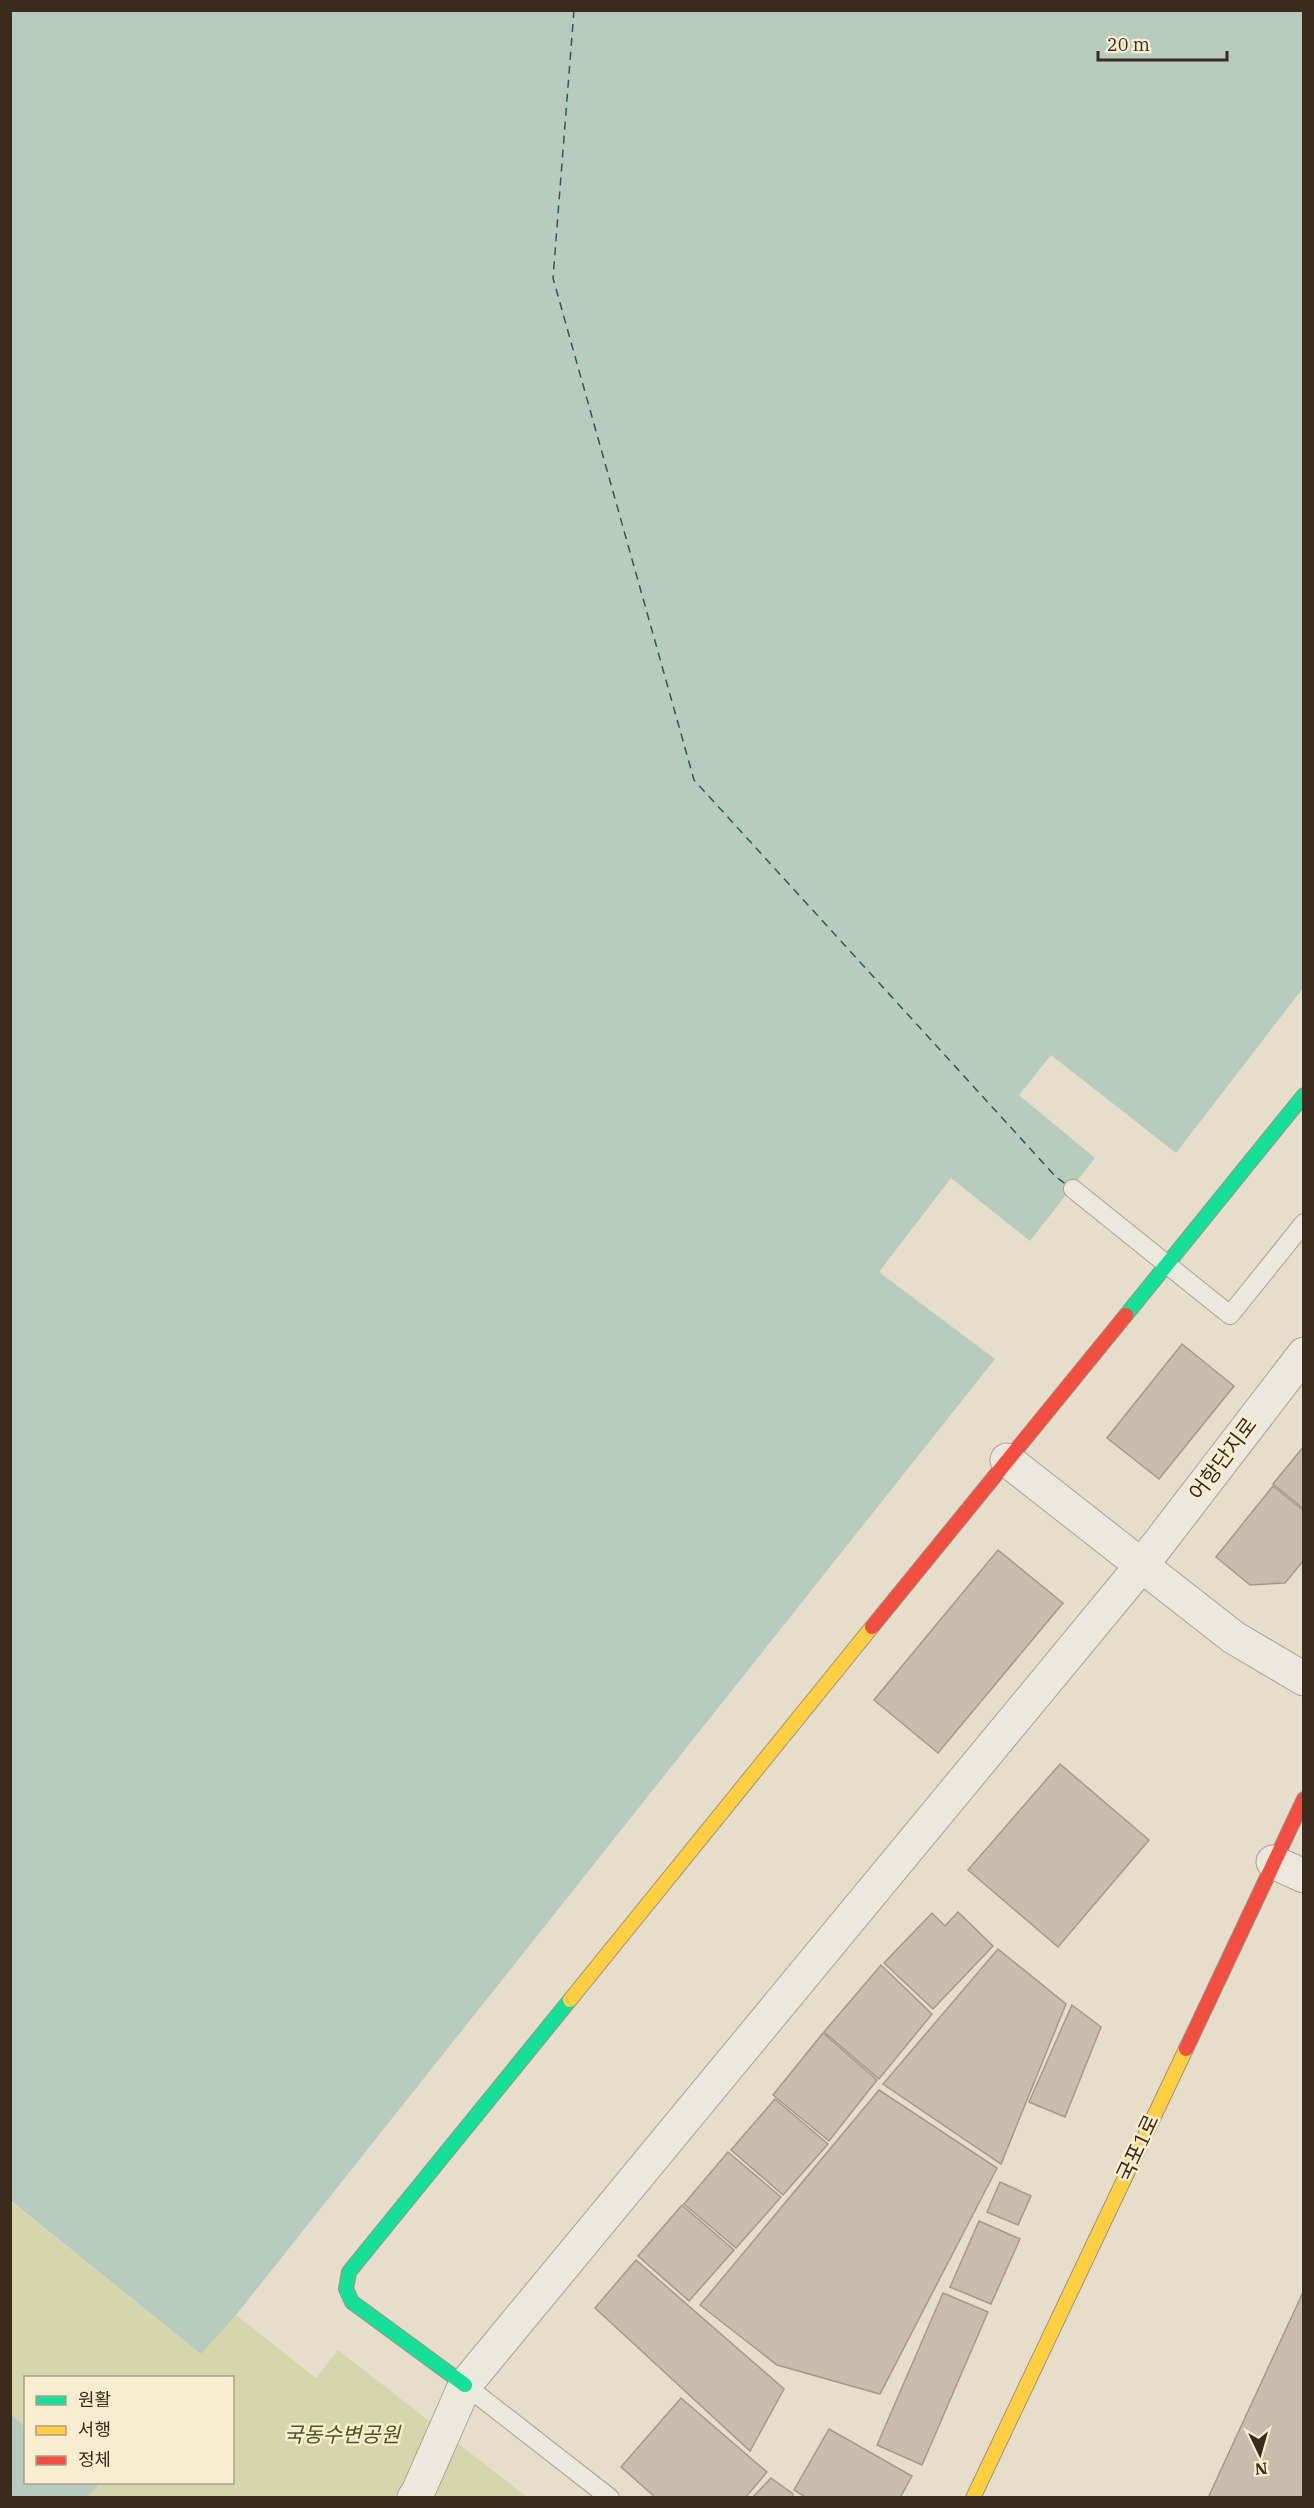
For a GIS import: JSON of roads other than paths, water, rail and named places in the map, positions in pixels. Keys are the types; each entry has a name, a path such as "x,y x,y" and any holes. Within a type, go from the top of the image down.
{"street":[{"path":"465,2385 352,2302 346,2289 349,2272 1304,1095"},
{"name":"어항단지로","path":"414,2498 465,2385 1142,1565 1304,1354"},
{"path":"1007,1460 1233,1637 1304,1679"},
{"name":"국포1로","path":"973,2498 1304,1799"},
{"path":"1273,1862 1304,1876"}],"lane":[{"path":"1073,1189 1167,1262 1230,1315 1304,1223"},
{"path":"465,2385 610,2498"}],"park label":[{"name":"국동수변공원","path":"342,2435"}]}
